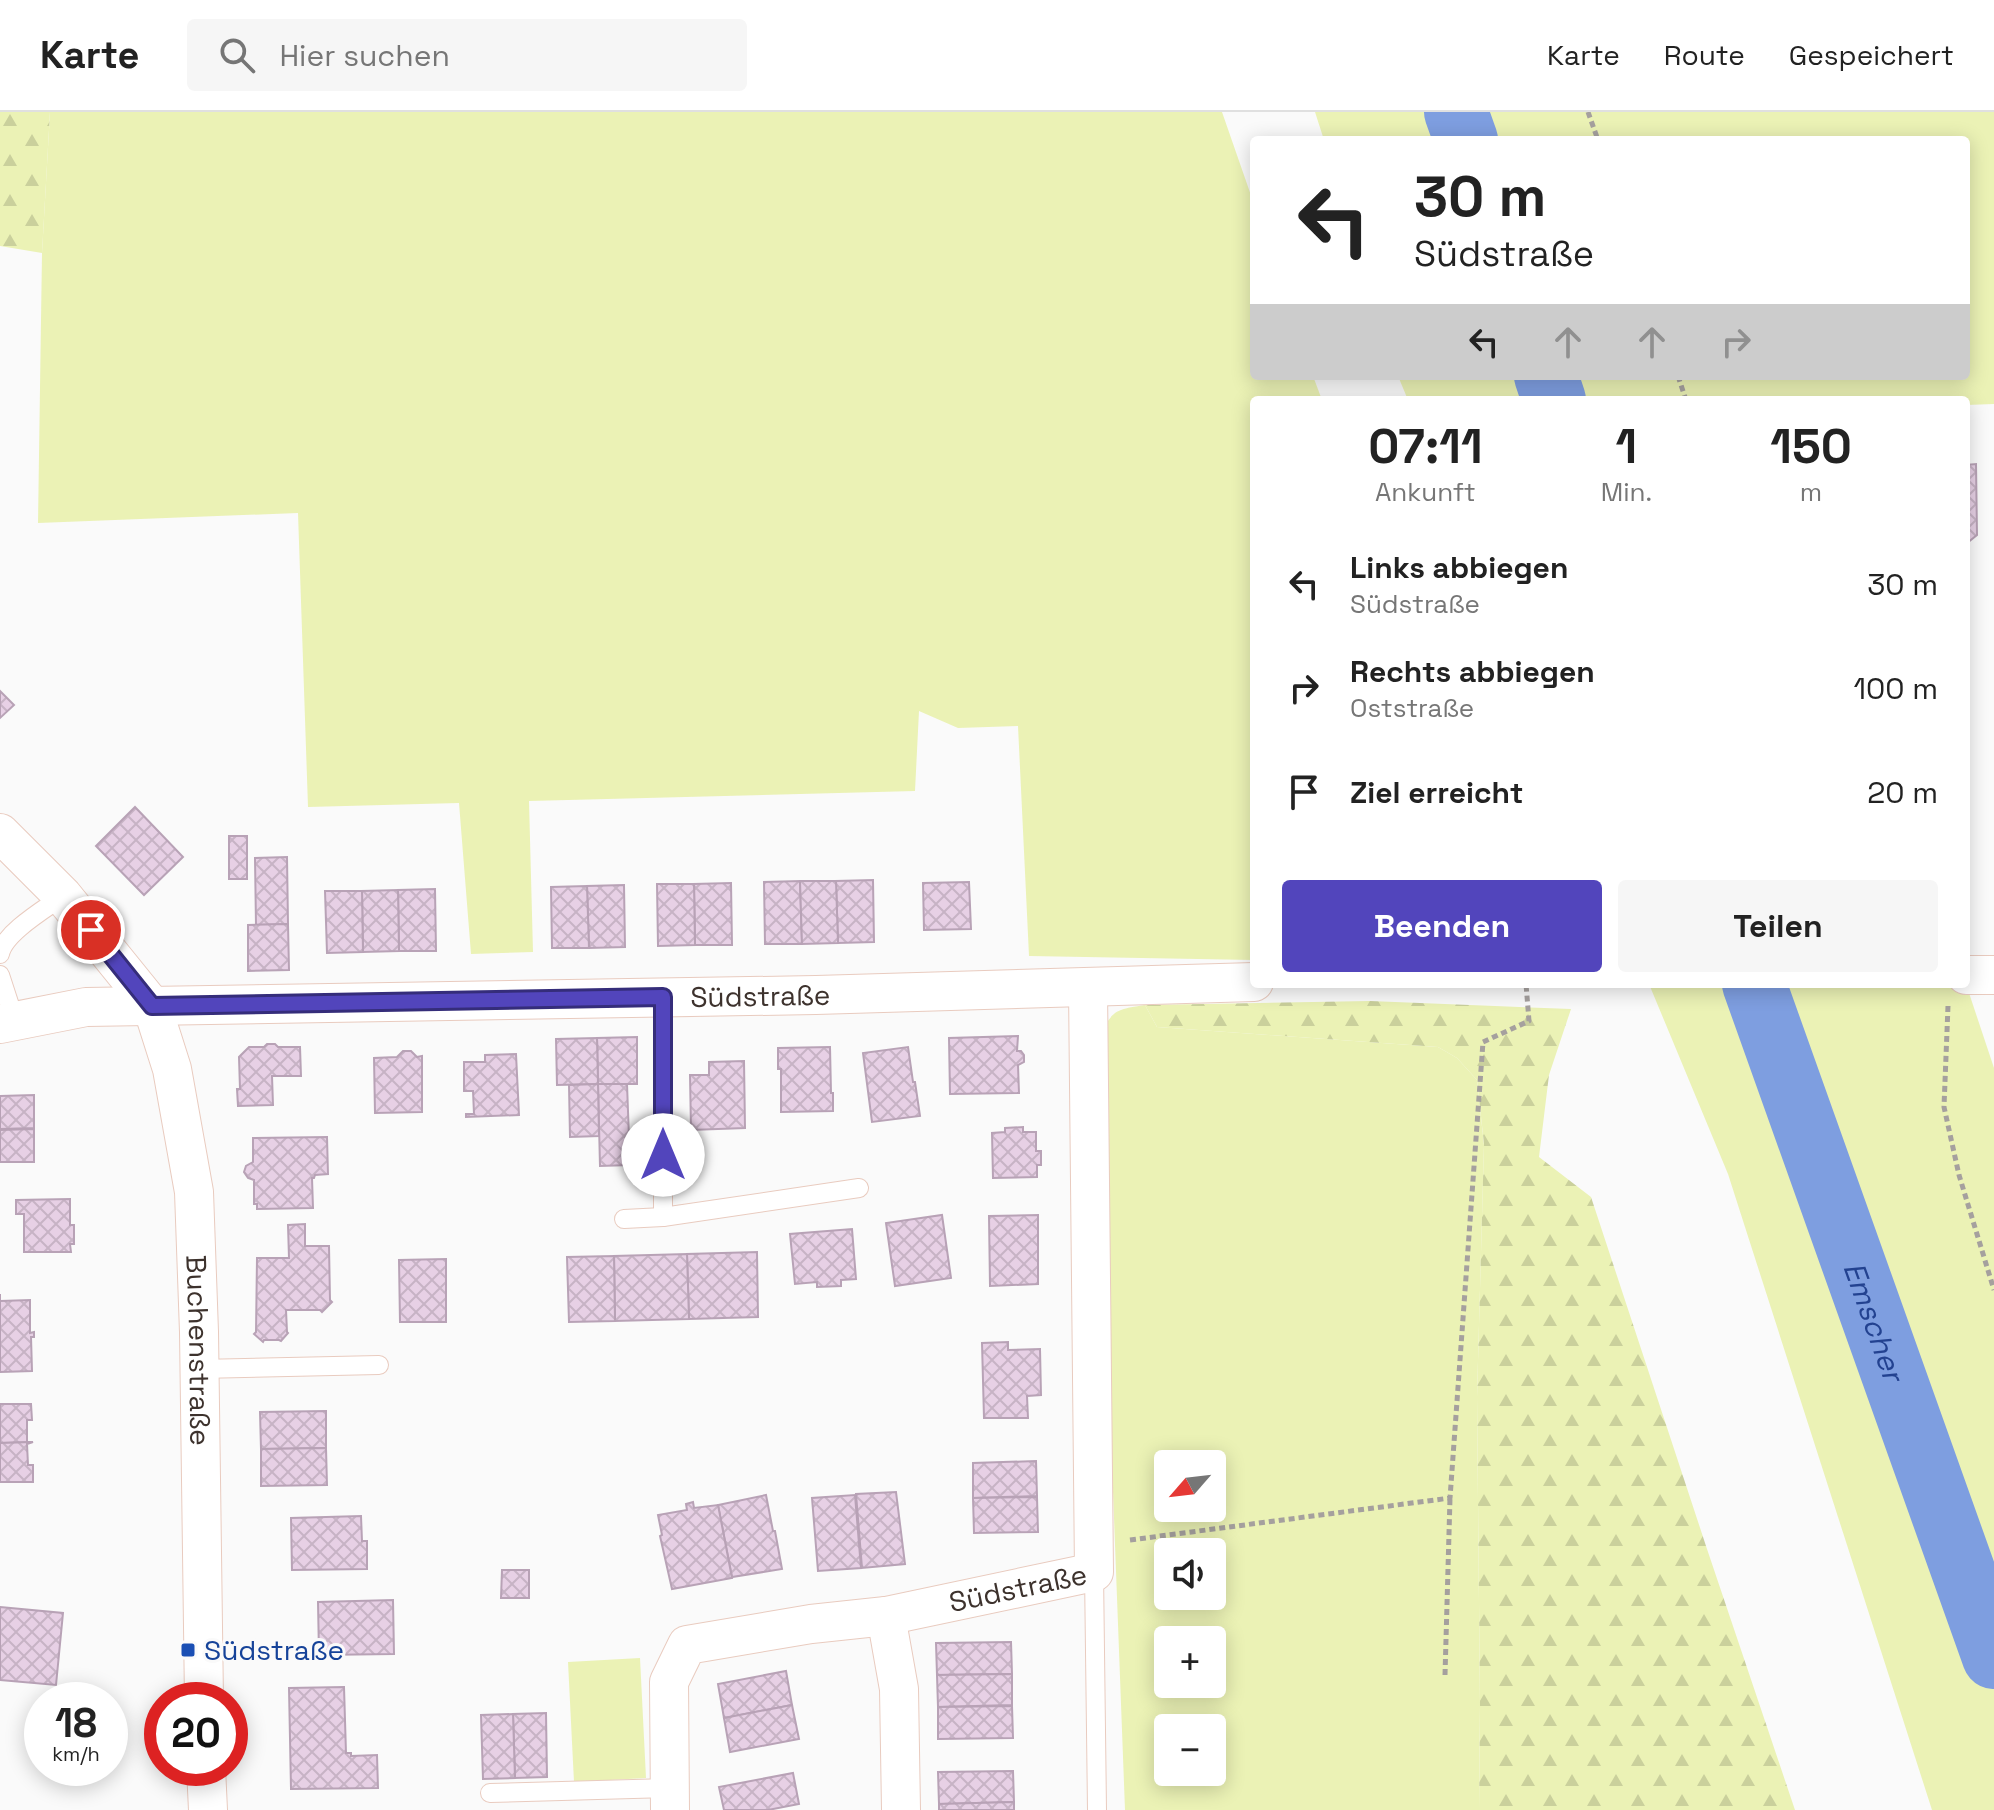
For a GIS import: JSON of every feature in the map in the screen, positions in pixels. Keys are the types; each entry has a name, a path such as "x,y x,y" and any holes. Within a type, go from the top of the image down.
{"street":[{"path":"0,833 63,896 152,1006"},
{"path":"1970,985 1994,975"},
{"name":"Südstraße","path":"8,1023 86,1007 832,995 1250,982"},
{"name":"Südstraße","path":"669,1799 669,1682 687,1645 811,1624 886,1616 1094,1559 1088,987"},
{"name":"Buchenstraße","path":"152,1006 172,1069 194,1192 204,1682"},
{"path":"886,1616 899,1689 901,1810"},
{"path":"207,1786 208,1810"}],"lane":[{"path":"0,954 2,945 10,937 63,896"},
{"path":"0,975 8,1023"},
{"path":"663,997 663,1217"},
{"path":"624,1219 663,1217 859,1188"},
{"path":"199,1369 379,1365"},
{"path":"1094,1559 1097,1810"},
{"path":"490,1793 669,1799"}],"path":[{"path":"1588,112 1597,136"},
{"path":"1445,1675 1450,1498 1483,1042 1529,1021 1526,988"},
{"path":"1957,990 1944,1107 1959,1175 1994,1290"},
{"path":"1094,1559 1450,1498"}],"green space":[{"path":"0,112 50,112 42,253 0,246"},
{"path":"50,112 1222,112 1250,192 1250,380 1314,380 1320,396 1250,396 1250,960 1029,956 1018,726 958,728 919,711 915,791 529,801 533,952 471,954 459,803 308,807 298,513 38,523 42,253"},
{"path":"1315,112 1994,112 1994,404 1970,405 1970,396 1406,396 1400,380 1970,380 1970,136 1323,136"},
{"path":"1651,988 1967,988 1994,1068 1994,1810 1932,1810 1728,1174"},
{"path":"1370,1001 1571,1009 1549,1075 1539,1157 1591,1197 1795,1810 1479,1810 1477,1397 1484,1144 1477,1080 1457,1058 1438,1047 1157,1027 1145,1005"},
{"path":"1145,1005 1157,1027 1438,1047 1457,1058 1477,1080 1484,1145 1477,1397 1479,1810 1125,1810 1096,1040 1106,1023 1119,1011"},
{"path":"640,1658 646,1778 574,1782 568,1662"}],"building":[{"path":"1976,464 1977,535 1970,541 1970,465"},
{"path":"0,691 14,705 0,718"},
{"path":"135,807 183,857 144,895 96,846"},
{"path":"229,836 247,836 247,879 229,879"},
{"path":"287,857 288,924 256,925 255,858"},
{"path":"873,880 874,942 838,943 836,881"},
{"path":"800,881 802,944 765,944 764,882"},
{"path":"800,881 836,881 838,943 802,944"},
{"path":"969,882 971,929 924,930 923,883"},
{"path":"731,883 732,945 695,945 694,884"},
{"path":"657,884 694,884 695,945 658,946"},
{"path":"624,885 625,947 589,948 587,886"},
{"path":"587,886 589,948 552,948 551,887"},
{"path":"435,889 436,951 399,951 398,890"},
{"path":"398,890 399,951 363,952 362,891"},
{"path":"325,891 362,891 363,952 327,953"},
{"path":"288,924 289,970 248,971 248,925"},
{"path":"1018,1036 1017,1051 1024,1055 1024,1062 1018,1065 1019,1093 950,1094 949,1038"},
{"path":"637,1037 637,1084 598,1084 597,1038"},
{"path":"597,1038 598,1084 557,1085 556,1039"},
{"path":"267,1044 300,1047 301,1076 272,1076 273,1105 238,1106 239,1057 249,1047 264,1047"},
{"path":"830,1047 833,1111 781,1112 778,1048"},
{"path":"908,1047 920,1116 872,1122 863,1053"},
{"path":"403,1051 422,1056 422,1112 375,1113 374,1058 397,1057"},
{"path":"516,1054 519,1115 466,1117 466,1114 474,1114 473,1091 464,1091 464,1062 485,1062 485,1055"},
{"path":"744,1061 745,1128 691,1130 690,1075 709,1075 709,1062"},
{"path":"598,1084 627,1084 630,1165 600,1166"},
{"path":"598,1084 599,1136 570,1137 569,1085"},
{"path":"34,1095 34,1128 0,1129 0,1096"},
{"path":"1023,1127 1023,1132 1036,1132 1036,1151 1041,1151 1037,1177 993,1178 992,1133 1005,1132 1005,1128"},
{"path":"34,1129 34,1162 0,1162 0,1130"},
{"path":"327,1137 328,1174 312,1178 313,1208 257,1209 257,1204 254,1204 254,1180 244,1172 246,1166 253,1162 253,1138"},
{"path":"70,1199 70,1225 74,1225 71,1252 24,1252 24,1214 16,1214 16,1200"},
{"path":"942,1215 951,1278 895,1286 886,1223"},
{"path":"1038,1215 1038,1284 990,1286 989,1216"},
{"path":"305,1224 305,1246 329,1246 332,1302 322,1312 286,1310 288,1333 281,1341 263,1342 254,1334 257,1258 289,1258 288,1225"},
{"path":"852,1229 856,1279 841,1280 841,1286 817,1287 817,1282 795,1284 790,1234"},
{"path":"757,1252 758,1317 689,1319 687,1254"},
{"path":"687,1254 689,1319 615,1321 614,1256"},
{"path":"614,1256 615,1321 569,1322 567,1257"},
{"path":"446,1259 446,1322 400,1322 399,1260"},
{"path":"30,1300 30,1333 34,1332 34,1337 31,1337 32,1371 0,1372 0,1301"},
{"path":"1008,1342 1008,1350 1040,1349 1041,1395 1027,1396 1028,1418 984,1418 982,1343"},
{"path":"0,1404 31,1404 32,1420 27,1420 27,1442 33,1442 0,1443"},
{"path":"326,1411 326,1448 261,1449 260,1412"},
{"path":"33,1442 27,1444 28,1465 33,1465 33,1482 0,1482 0,1443"},
{"path":"326,1448 327,1485 261,1486 261,1449"},
{"path":"1036,1461 1037,1496 973,1498 973,1463"},
{"path":"896,1492 905,1564 862,1568 856,1494"},
{"path":"766,1495 782,1569 732,1577 718,1505"},
{"path":"855,1495 861,1568 818,1571 812,1498"},
{"path":"1037,1497 1038,1532 974,1533 973,1498"},
{"path":"693,1502 694,1508 718,1505 732,1578 672,1589 658,1515 687,1510 686,1504"},
{"path":"361,1516 362,1541 367,1541 367,1569 292,1570 291,1518"},
{"path":"502,1570 529,1570 529,1598 501,1598"},
{"path":"393,1600 394,1654 319,1655 318,1602"},
{"path":"0,1607 63,1613 56,1682 0,1680"},
{"path":"1011,1642 1012,1674 937,1675 936,1643"},
{"path":"786,1671 792,1705 724,1718 718,1684"},
{"path":"1012,1674 1012,1705 938,1707 937,1675"},
{"path":"344,1687 346,1753 351,1753 351,1756 377,1755 378,1788 291,1789 289,1688"},
{"path":"792,1705 799,1739 730,1752 724,1718"},
{"path":"1012,1706 1013,1738 938,1739 938,1707"},
{"path":"546,1713 547,1777 515,1778 513,1714"},
{"path":"513,1714 515,1778 483,1779 481,1715"},
{"path":"1013,1771 1014,1802 939,1804 938,1772"},
{"path":"793,1773 799,1804 768,1810 724,1810 719,1787"},
{"path":"1014,1802 1014,1810 939,1810 939,1804"}],"waterway":[{"name":"Emscher","path":"1456,112 1465,136"},
{"name":"Emscher","path":"1547,380 1553,396"},
{"name":"Emscher","path":"1755,988 1994,1657"}],"place":[{"name":"Südstraße","path":"188,1650"}],"route":[{"path":"91,930 152,1006 663,997 663,1155"}]}
